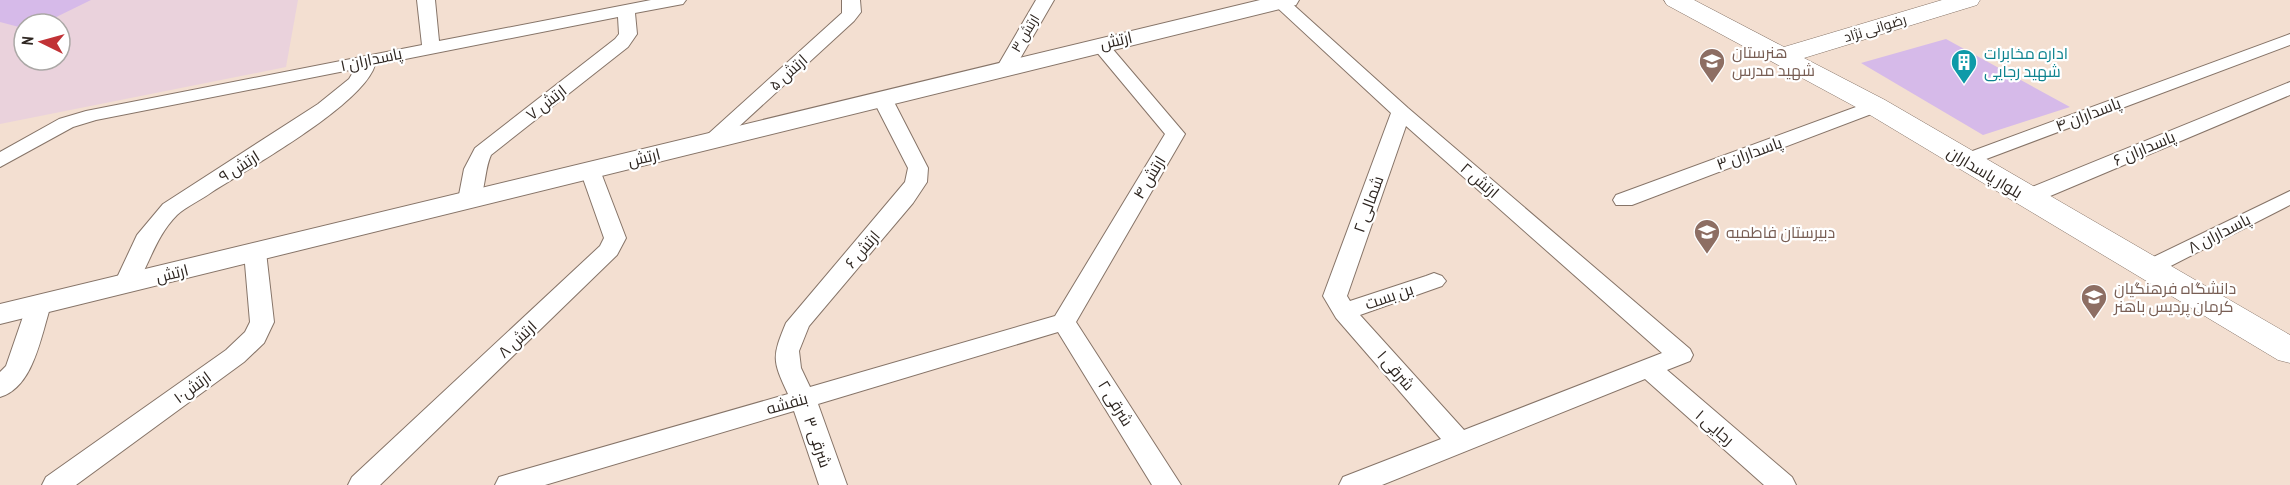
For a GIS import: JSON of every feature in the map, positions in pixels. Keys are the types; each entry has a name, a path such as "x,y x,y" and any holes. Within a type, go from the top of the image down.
{"main road":[{"name":"بلوار پاسداران","path":"1676,0 1875,106 2149,268 2284,342"},
{"name":"رضوانی نژاد","path":"1783,56 1968,0"},
{"path":"2284,342 2290,372"}],"street":[{"path":"426,0 431,47"},
{"name":"پاسداران ۱","path":"0,161 66,123 93,115 677,0"},
{"name":"ارتش ۵","path":"714,139 848,17 852,12 851,0"},
{"name":"ارتش ۳","path":"1006,67 1045,0"},
{"name":"ارتش","path":"0,314 1282,1"},
{"name":"ارتش ۲","path":"1282,1 1401,112 1681,355 1649,369"},
{"name":"ارتش ۷","path":"469,200 474,169 482,152 622,43 628,34 626,10"},
{"name":"پاسداران ۴","path":"1966,160 2290,39"},
{"name":"ارتش ۴","path":"1064,322 1175,134 1099,44"},
{"name":"ارتش ۹","path":"126,284 148,235 171,209 325,108 356,83 362,76 367,60"},
{"name":"پاسداران ۶","path":"2028,197 2290,87"},
{"name":"ارتش ۶","path":"803,399 788,368 787,351 798,323 905,198 916,182 918,168 882,98"},
{"name":"پاسداران ۳","path":"1624,200 1875,106"},
{"name":"شمالی ۲","path":"1340,304 1401,112"},
{"name":"ارتش ۸","path":"362,485 609,250 615,238 590,170"},
{"name":"پاسداران ۸","path":"2149,268 2290,197"},
{"name":"ارتش۱۰","path":"56,485 235,356 255,337 262,322 255,252"},
{"name":"بن بست","path":"1340,304 1434,281"},
{"name":"شرقی ۱","path":"1340,304 1459,442"},
{"path":"0,388 17,370 39,305"},
{"name":"بنفشه","path":"509,485 1064,322"},
{"name":"شرقی ۲","path":"1064,322 1167,485"},
{"path":"1353,485 1393,478 1459,442 1649,369"},
{"name":"رجایی ۱","path":"1649,369 1782,485"},
{"name":"شرقی ۳","path":"803,399 833,485"}],"shaded area":[{"path":"0,0 298,0 286,67 0,124"}],"building":[{"path":"0,0 91,0 66,12 12,12 12,25 0,22"},
{"name":"اداره مخابرات شهید رجایی","path":"1946,39 2070,107 1983,135 1861,63"}],"place":[{"name":"هنرستان شهید مدرس","path":"1712,84"},
{"name":"اداره مخابرات شهید رجایی","path":"1964,85"},
{"name":"دبیرستان فاطمیه","path":"1707,255"},
{"name":"دانشگاه فرهنگیان کرمان پردیس باهنر","path":"2094,320"}]}
